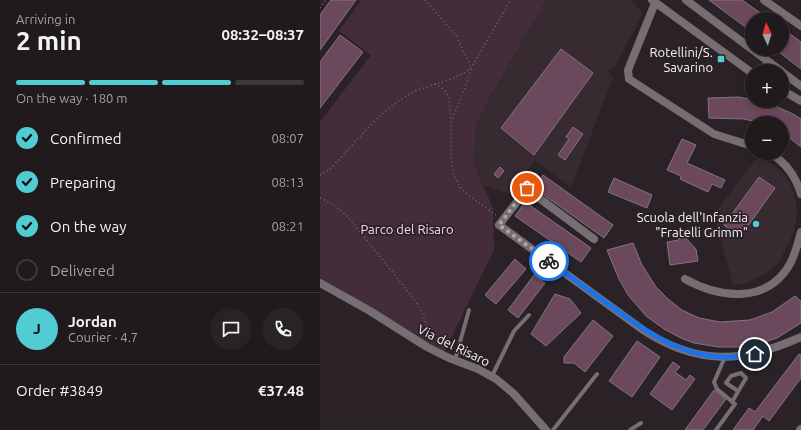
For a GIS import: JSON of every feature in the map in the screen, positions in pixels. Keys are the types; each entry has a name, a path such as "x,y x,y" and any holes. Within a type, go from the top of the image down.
{"street":[{"path":"764,0 801,26"},
{"path":"745,68 653,1 628,70 629,79 714,134 745,144"},
{"path":"690,1 771,64"},
{"path":"789,77 801,86"},
{"path":"789,94 801,101"},
{"path":"779,160 795,180 801,194"},
{"path":"594,239 527,188 499,225 649,333 690,352 707,356 740,356 759,353 801,337"},
{"path":"685,279 708,290 730,294 750,293 767,287 780,277 791,262 801,232"},
{"name":"Via del Risaro","path":"320,283 423,345 492,376 513,393 546,430"}],"lane":[{"path":"455,360 470,310"},
{"path":"492,376 514,331 528,315"},
{"path":"716,430 735,404 717,389 714,382 726,357"},
{"path":"553,430 597,374"},
{"path":"732,402 746,378 741,374 731,376 726,383 738,391"},
{"path":"630,430 641,423"}],"path":[{"path":"320,8 326,0"},
{"path":"425,0 456,35 471,68"},
{"path":"451,123 471,68 511,0"},
{"path":"320,1 324,3"},
{"path":"320,175 329,170 384,112 407,96 435,84 462,75 471,68"},
{"path":"435,84 446,90 448,96 451,123 451,154 455,180 467,194 502,220"},
{"path":"320,198 341,210 349,218 414,299 427,325 428,333 423,345"}],"shaded area":[{"path":"546,0 630,0 643,14 615,66 608,71 613,78 571,187 535,161 510,194 484,186 474,164 476,126 485,106"},
{"name":"Scuola dell'Infanzia \"Fratelli Grimm\"","path":"755,160 766,160 785,175 792,188 796,203 797,216 794,232 779,262 770,271 746,283 733,285 714,214"}],"green space":[{"name":"Parco del Risaro","path":"361,0 546,0 485,106 476,126 474,164 493,208 494,250 443,355 320,278 320,122 371,55 339,31"}],"building":[{"path":"331,0 356,0 320,50 320,15"},
{"path":"709,0 742,0 759,12 745,12 745,27"},
{"path":"789,33 801,42 801,69 784,56 789,56"},
{"path":"340,35 363,52 320,108 320,62"},
{"path":"561,49 593,73 534,155 501,128"},
{"path":"739,97 745,98 745,108 780,108 791,113 801,119 801,147 789,138 789,116 745,116 745,119 709,118 708,98"},
{"path":"573,127 583,134 565,160 558,155 569,139 566,137"},
{"path":"682,139 696,145 687,163 725,180 721,188 712,184 708,192 680,179 681,176 667,170"},
{"path":"500,167 504,171 498,178 494,174"},
{"path":"543,175 613,225 604,238 534,188"},
{"path":"759,177 775,188 740,237 724,225"},
{"path":"614,178 652,195 647,208 608,192"},
{"path":"525,202 591,248 581,262 515,216"},
{"path":"678,234 682,234 696,249 698,261 670,265 667,242 679,240"},
{"path":"633,243 642,265 656,287 682,310 699,318 720,322 750,320 772,312 795,296 801,301 801,323 777,338 742,347 718,347 694,343 683,339 664,329 646,316 628,295 619,279 607,250"},
{"path":"515,259 526,269 496,304 485,295"},
{"path":"534,275 545,283 518,318 508,310"},
{"path":"555,294 570,299 581,313 546,346 531,334"},
{"path":"593,320 613,336 585,372 574,363 564,363 564,357"},
{"path":"637,341 660,357 632,397 609,381"},
{"path":"799,354 801,355 801,378 769,421 763,416 753,430 733,430 749,408 755,412"},
{"path":"673,362 680,367 675,372 686,380 690,375 695,379 672,410 650,394"},
{"path":"714,390 726,399 703,430 685,430"}],"way so far":[{"path":"527,188 499,225 549,261"}],"place":[{"name":"Rotellini/S. Savarino","path":"721,59"},
{"name":"Scuola dell'Infanzia \"Fratelli Grimm\"","path":"756,224"}],"route":[{"path":"549,261 644,330 674,346 707,356 728,357 755,354"}]}
